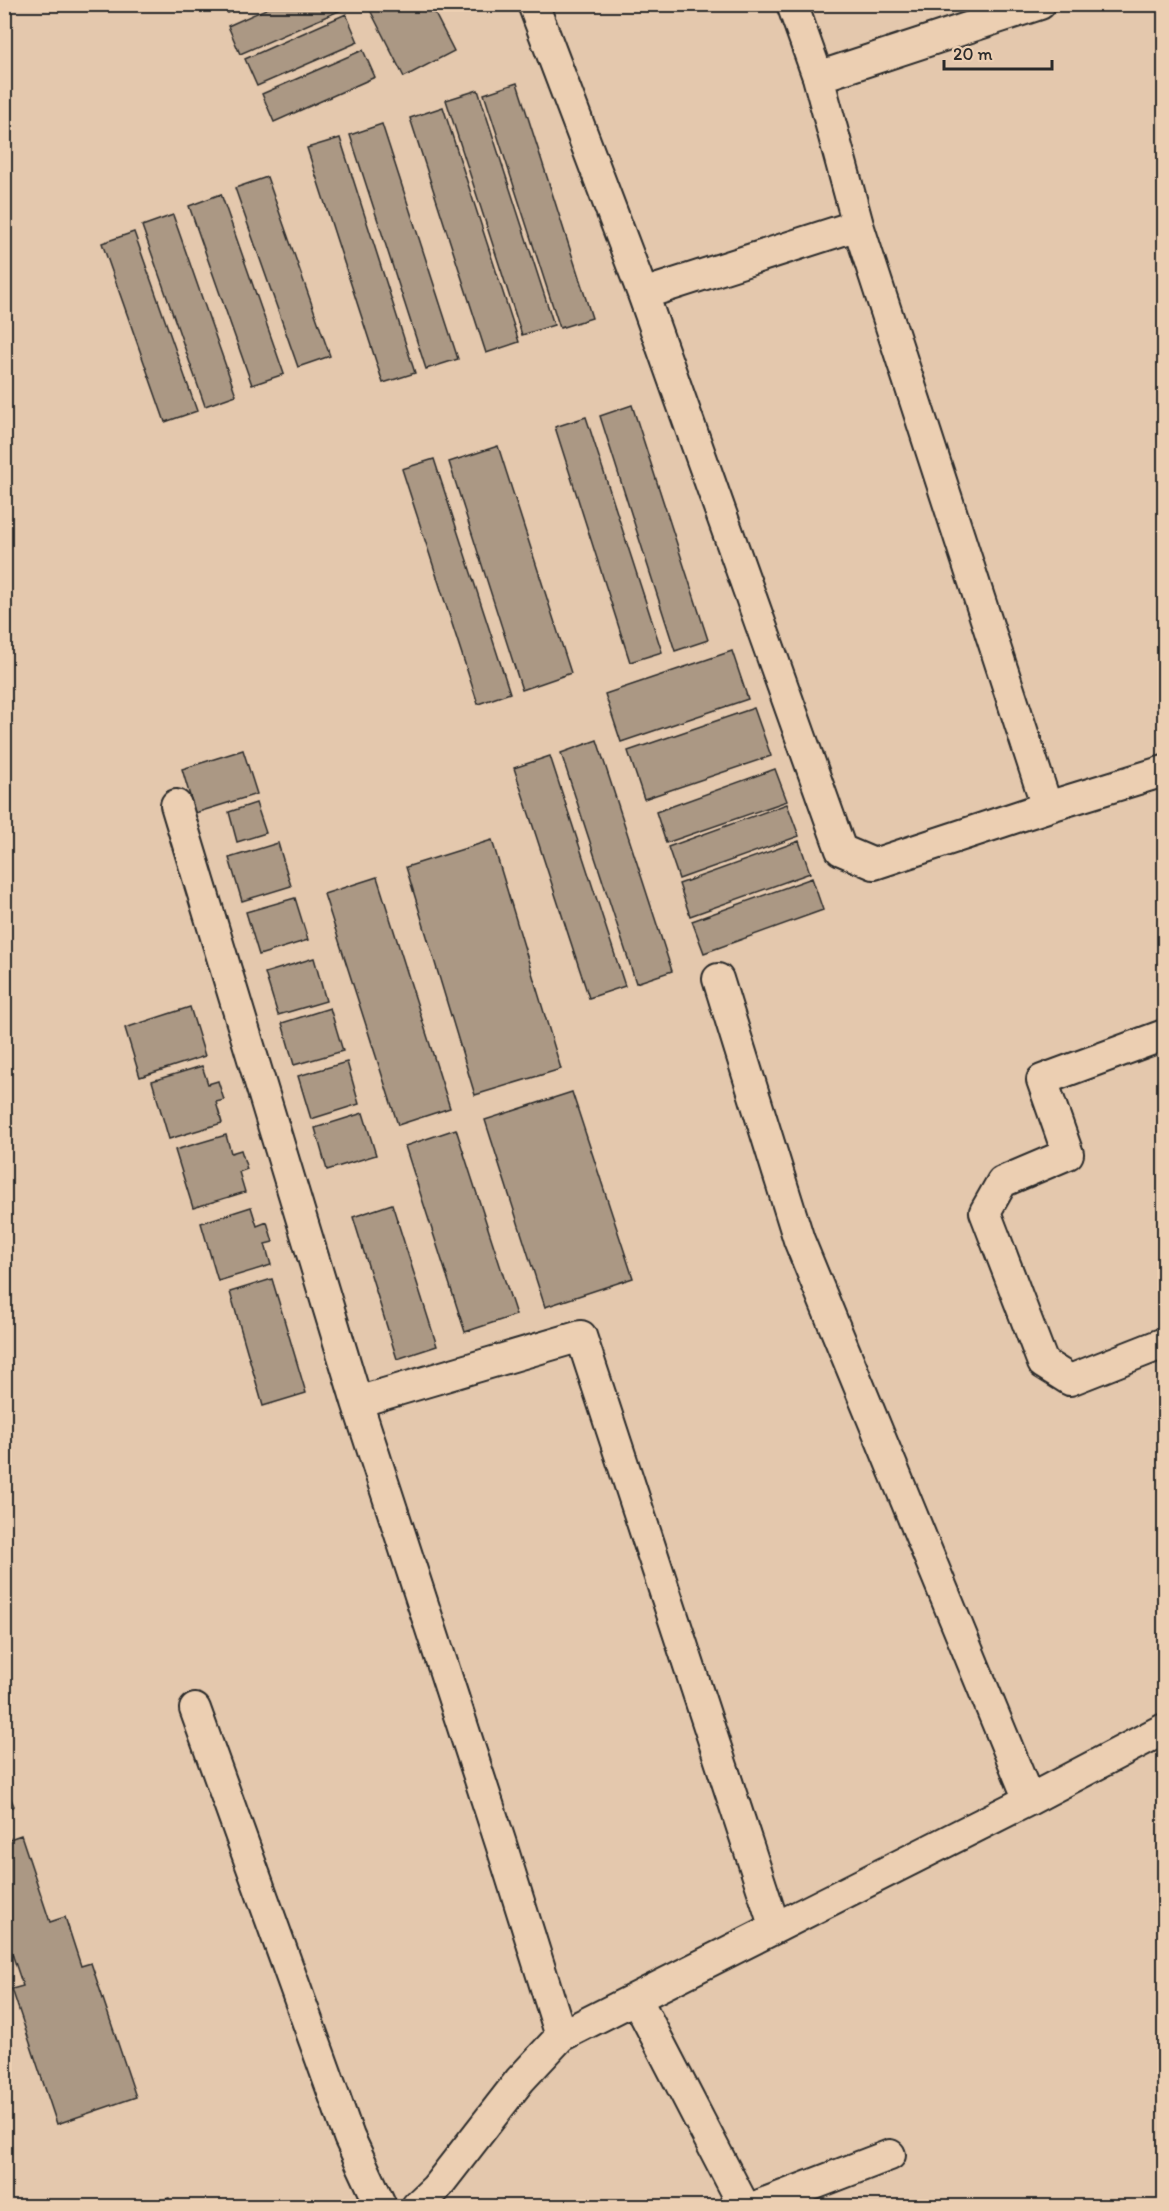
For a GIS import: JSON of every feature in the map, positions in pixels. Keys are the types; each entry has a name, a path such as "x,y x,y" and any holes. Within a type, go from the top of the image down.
{"street":[{"path":"532,4 642,294 842,850 874,864 1164,771"},
{"path":"792,4 818,77 858,225 1047,807"},
{"path":"818,77 1040,4"},
{"path":"642,294 858,225"},
{"path":"176,805 357,1402 561,2036"},
{"path":"718,979 799,1240 1029,1800"},
{"path":"1164,1035 1042,1080 1068,1154 1002,1182 985,1212 1043,1364 1070,1380 1164,1343"},
{"path":"357,1402 580,1336 775,1928"},
{"path":"195,1709 349,2136 381,2206"},
{"path":"433,2200 520,2080 561,2036 1029,1800 1164,1729"},
{"path":"636,1998 744,2206"},
{"path":"757,2206 890,2155"}],"building":[{"path":"224,4 245,4 228,13"},
{"path":"277,4 339,4 341,10 240,54 228,26"},
{"path":"367,4 430,4 454,51 404,77"},
{"path":"346,14 358,42 257,86 245,59"},
{"path":"363,50 375,77 274,122 262,94"},
{"path":"517,83 592,318 560,328 484,94"},
{"path":"478,90 554,325 522,335 446,100"},
{"path":"443,107 519,342 486,353 410,118"},
{"path":"382,124 458,359 426,369 350,135"},
{"path":"340,138 415,373 383,383 307,148"},
{"path":"267,177 330,356 298,367 235,188"},
{"path":"221,194 284,374 252,385 189,206"},
{"path":"173,215 236,395 205,406 142,226"},
{"path":"134,232 197,411 165,422 102,243"},
{"path":"632,405 708,640 675,651 600,416"},
{"path":"586,417 662,652 630,662 555,427"},
{"path":"498,446 571,673 522,690 449,462"},
{"path":"434,459 510,693 478,704 402,469"},
{"path":"732,651 748,699 621,742 605,694"},
{"path":"754,708 771,756 644,799 628,751"},
{"path":"597,740 672,971 636,983 561,753"},
{"path":"243,750 257,794 195,813 182,769"},
{"path":"550,756 625,986 589,998 514,768"},
{"path":"775,769 787,801 666,843 656,812"},
{"path":"256,803 266,833 237,842 229,812"},
{"path":"787,804 799,836 679,879 668,847"},
{"path":"492,840 561,1069 475,1095 406,867"},
{"path":"799,841 810,873 690,916 679,884"},
{"path":"278,843 291,886 242,901 229,858"},
{"path":"377,877 450,1108 398,1125 324,894"},
{"path":"812,878 823,910 704,953 692,921"},
{"path":"295,898 308,940 259,955 246,912"},
{"path":"314,958 326,1001 278,1015 265,973"},
{"path":"190,1007 205,1056 140,1077 125,1028"},
{"path":"330,1008 343,1051 294,1065 282,1023"},
{"path":"347,1062 359,1104 311,1119 298,1076"},
{"path":"202,1066 208,1084 218,1081 224,1100 216,1102 222,1123 169,1139 152,1081"},
{"path":"572,1092 633,1278 545,1307 485,1120"},
{"path":"363,1113 376,1155 327,1170 315,1128"},
{"path":"456,1129 516,1315 465,1332 405,1146"},
{"path":"226,1135 231,1153 241,1150 247,1169 239,1172 245,1192 193,1208 175,1150"},
{"path":"392,1204 437,1346 397,1359 353,1217"},
{"path":"251,1207 257,1226 267,1222 273,1242 265,1244 271,1265 218,1281 201,1223"},
{"path":"272,1279 306,1393 263,1406 230,1292"},
{"path":"4,1782 14,1806 4,1810"},
{"path":"21,1835 50,1922 65,1917 81,1966 91,1963 136,2097 57,2124 12,1989 23,1986 4,1930 4,1841"},
{"path":"169,2198 172,2206 145,2206"}]}
